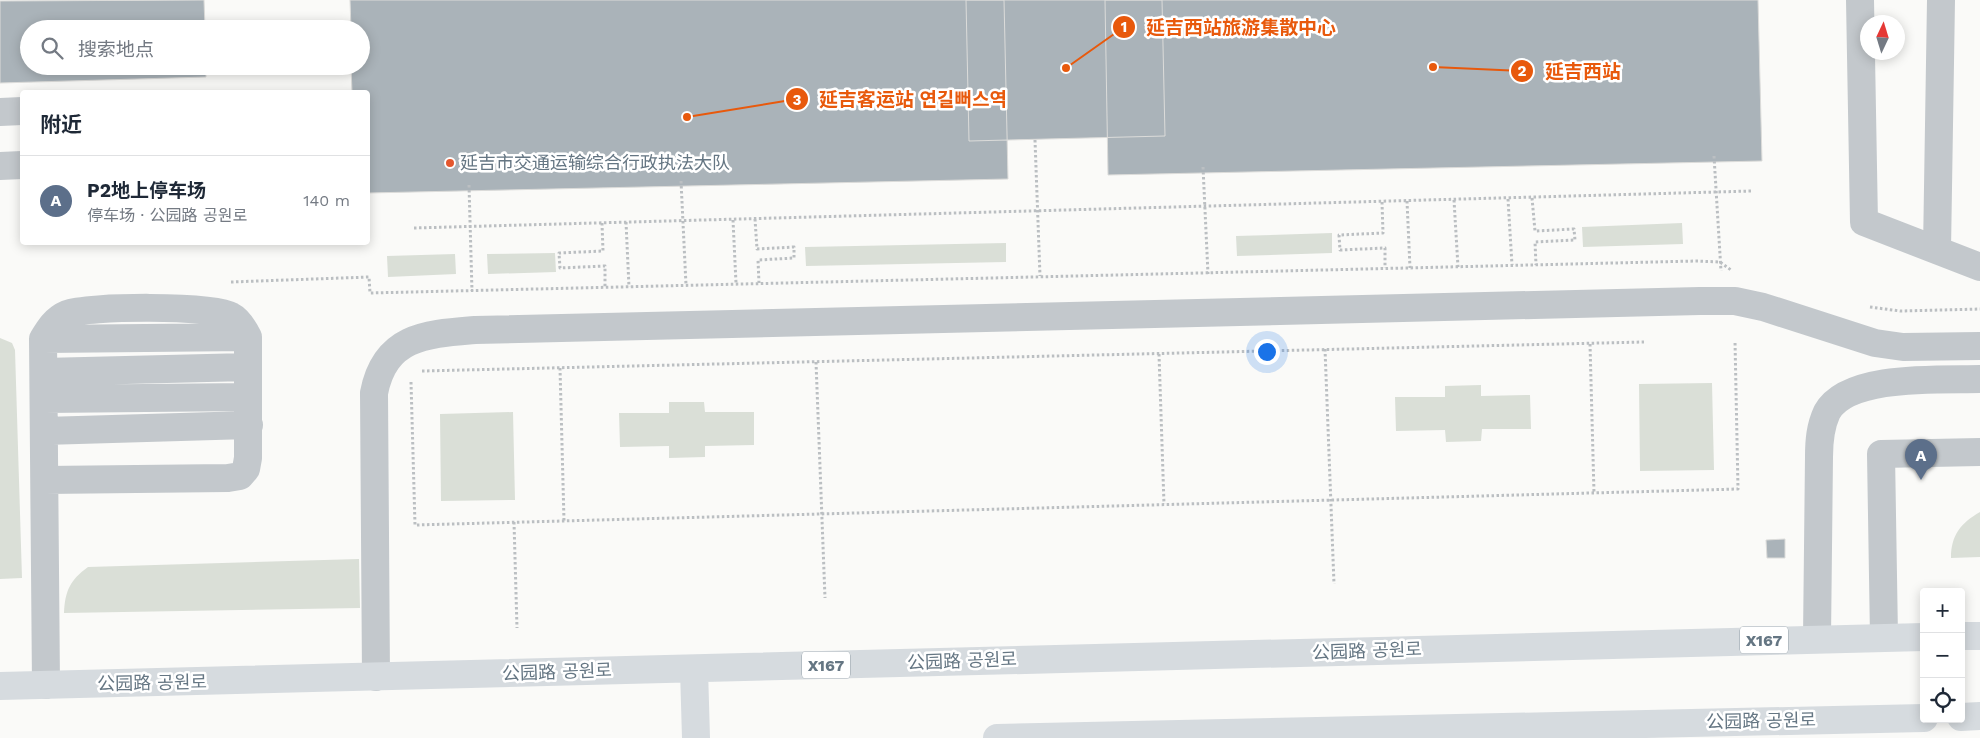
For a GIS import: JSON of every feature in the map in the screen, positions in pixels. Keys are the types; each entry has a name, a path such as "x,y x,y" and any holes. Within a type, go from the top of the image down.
{"main road":[{"path":"1965,636 1980,636"},
{"name":"公园路 공원로","path":"0,686 1817,638 1920,637"},
{"path":"694,669 696,738"},
{"path":"1965,717 1980,716"},
{"name":"公园路 공원로","path":"998,738 1445,733 1920,718"}],"lane":[{"path":"1860,0 1864,222 1980,266"},
{"path":"1937,250 1941,0"},
{"path":"0,112 20,111"},
{"path":"0,166 20,165"},
{"path":"376,677 374,393 382,365 404,344 420,336 475,330 1700,301 1735,302 1763,307 1875,343 1903,347 1980,346"},
{"path":"45,480 228,478 240,476 246,469 248,458 248,337 44,339 46,685"},
{"path":"44,372 248,367"},
{"path":"1817,638 1818,457 1820,429 1828,410 1850,392 1874,385 1900,382 1980,379"},
{"path":"44,399 248,397"},
{"path":"44,431 249,426"},
{"path":"1884,637 1881,454 1980,452"}],"path":[{"path":"1035,140 1040,276"},
{"path":"1714,156 1721,276"},
{"path":"1203,167 1208,274"},
{"path":"681,181 686,285"},
{"path":"469,185 472,291"},
{"path":"414,228 1752,191"},
{"path":"1532,198 1534,231 1574,229 1575,240 1535,242 1536,265"},
{"path":"1508,199 1512,265"},
{"path":"1454,200 1458,267"},
{"path":"1407,201 1410,268"},
{"path":"1382,202 1383,234 1339,235 1340,250 1385,248 1385,268"},
{"path":"755,219 757,248 794,247 794,258 758,260 759,283"},
{"path":"733,220 736,284"},
{"path":"626,222 629,287"},
{"path":"602,223 603,251 559,254 560,268 605,266 606,287"},
{"path":"224,282 368,276 370,293 1696,261 1720,262 1731,270 1739,272"},
{"path":"1862,306 1900,311 1980,309"},
{"path":"411,372 415,525 1738,489 1735,341"},
{"path":"379,372 1644,342"},
{"path":"1590,344 1594,493"},
{"path":"1325,349 1334,584"},
{"path":"1159,354 1164,504"},
{"path":"816,362 825,598"},
{"path":"560,368 564,521"},
{"path":"514,522 517,628"}],"shaded area":[{"path":"1682,223 1683,244 1583,247 1582,227"},
{"path":"1332,233 1332,253 1237,256 1236,236"},
{"path":"1006,243 1006,262 806,266 805,247"},
{"path":"555,253 556,272 488,274 487,254"},
{"path":"455,254 456,274 388,277 387,256"},
{"path":"0,338 12,343 15,350 22,578 0,579"},
{"path":"1712,383 1714,470 1640,471 1639,384"},
{"path":"1481,385 1481,396 1530,395 1531,429 1482,429 1481,441 1446,442 1445,430 1396,431 1395,397 1445,397 1445,386"},
{"path":"669,402 704,402 705,412 754,412 754,445 705,446 705,457 669,458 669,446 620,447 619,413 669,413"},
{"path":"513,412 515,500 441,501 440,414"},
{"path":"1980,512 1980,557 1951,558 1951,550 1958,530"},
{"path":"359,559 360,608 64,613 67,592 73,581 88,567"}],"building":[{"path":"204,0 205,20 20,20 20,75 206,75 206,77 0,83 0,1"},
{"path":"350,0 1004,0 1008,179 370,193 370,90 352,90 351,75 370,75 370,20 351,20"},
{"path":"966,0 1162,0 1165,136 969,141"},
{"path":"1105,0 1758,0 1762,161 1108,175"},
{"path":"1785,539 1785,558 1767,558 1766,540"}],"place":[{"name":"延吉西站","path":"1433,67"},
{"name":"延吉西站旅游集散中心","path":"1066,68"},
{"name":"延吉客运站 연길뻐스역","path":"687,117"},
{"name":"延吉市交通运输综合行政执法大队","path":"450,163"},
{"name":"P2地上停车场","path":"1921,480"}]}
